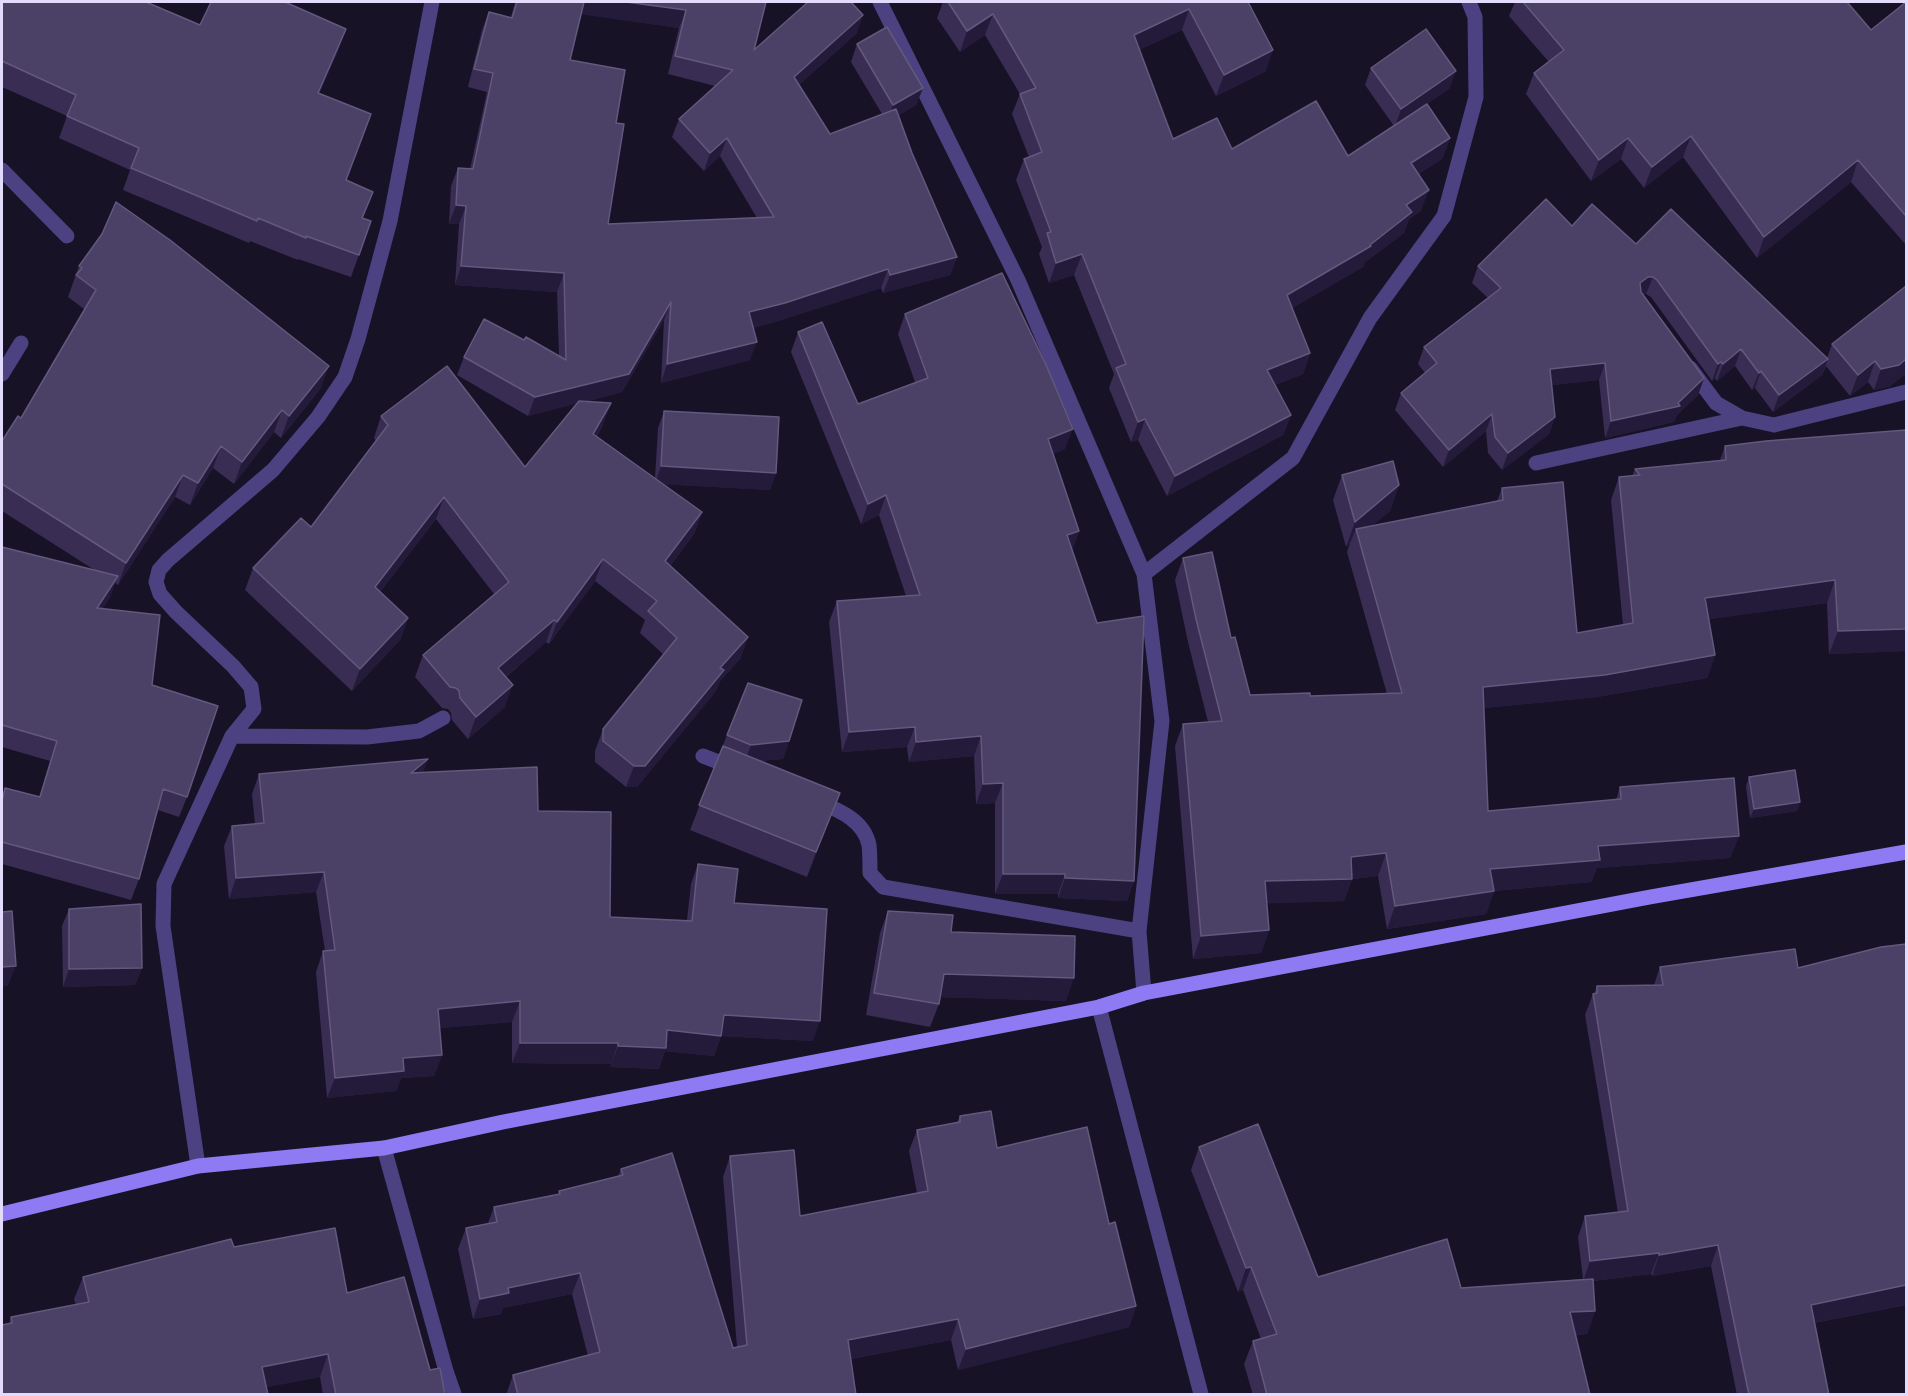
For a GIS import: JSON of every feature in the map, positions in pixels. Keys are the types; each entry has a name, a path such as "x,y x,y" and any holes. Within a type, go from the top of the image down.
{"street":[{"path":"198,1166 163,926 164,884 232,736 254,709 251,687 233,666 176,612 160,594 156,582 159,570 168,560 273,470 318,417 345,377 358,339 390,221 432,2"},
{"path":"880,2 1018,280 1144,574 1162,722 1139,931 1144,993"},
{"path":"1144,574 1293,458 1370,318 1444,216 1476,97 1475,17 1469,2"},
{"path":"2,170 67,236"},
{"path":"2,374 21,343"},
{"path":"1682,357 1716,403 1742,418 1774,425 1906,392"},
{"path":"1536,463 1742,418"},
{"path":"232,736 367,738 419,731 443,718"},
{"path":"703,756 745,773"},
{"path":"807,798 839,810 857,822 869,843 870,873 883,887 1139,931"},
{"path":"2,1214 198,1166 384,1148 1099,1007 1144,993 1650,897 1906,852"},
{"path":"1099,1007 1201,1395"},
{"path":"384,1148 454,1395"}],"building":[{"path":"2,2 146,2 200,25 211,2 285,2 346,29 318,93 371,114 346,180 373,192 362,218 371,221 359,255 306,236 306,238 258,218 257,221 131,168 139,148 67,116 76,95 2,61"},
{"path":"517,2 584,2 570,60 625,70 616,123 624,124 608,224 774,217 727,138 710,153 679,119 733,70 675,56 686,10 626,2 766,2 754,50 808,2 851,2 863,15 794,77 830,134 896,109 912,153 957,257 890,275 888,269 785,303 749,312 757,342 667,364 671,302 629,374 535,397 464,357 484,319 524,340 526,337 566,360 564,273 461,266 466,206 456,205 458,168 473,169 493,73 474,69 489,12 512,18"},
{"path":"948,2 1248,2 1273,50 1224,75 1189,9 1134,35 1173,139 1217,118 1232,149 1316,101 1348,156 1427,104 1450,138 1411,163 1429,190 1406,205 1412,212 1371,246 1287,295 1310,353 1267,370 1291,415 1175,476 1145,419 1138,422 1116,368 1126,364 1082,254 1056,263 1047,233 1051,232 1024,159 1042,152 1020,94 1036,88 993,14 967,31"},
{"path":"1523,2 1847,2 1871,30 1906,2 1906,216 1858,160 1764,237 1691,136 1652,167 1628,138 1599,160 1534,73 1564,50"},
{"path":"887,27 923,88 893,105 857,44"},
{"path":"1426,29 1456,71 1401,109 1371,68"},
{"path":"1546,199 1572,226 1592,204 1636,244 1671,209 1828,359 1779,395 1741,349 1723,364 1721,362 1718,364 1657,280 1648,277 1640,283 1641,292 1704,378 1678,403 1680,406 1611,421 1605,363 1550,369 1555,417 1508,453 1495,437 1492,414 1449,450 1401,393 1437,363 1424,347 1501,288 1478,266"},
{"path":"116,202 170,240 329,366 289,416 282,410 242,462 221,446 198,483 183,475 126,563 2,484 2,441 18,416 21,418 96,290 76,275 82,268 79,266 102,234"},
{"path":"1002,273 1047,367 1073,429 1048,439 1079,531 1067,535 1097,623 1144,616 1134,881 1065,878 1065,874 1003,874 1003,783 983,784 981,736 916,742 915,727 849,732 837,601 920,595 886,495 868,504 798,332 822,322 858,404 928,378 905,314"},
{"path":"1906,286 1906,359 1899,365 1881,369 1875,361 1858,375 1832,344"},
{"path":"447,366 525,467 579,401 611,403 593,434 702,512 665,561 748,637 720,668 724,670 645,766 634,766 603,741 603,729 677,638 648,611 657,601 603,559 557,622 554,620 498,668 513,685 476,717 460,698 459,691 450,687 423,655 509,582 444,497 375,587 408,618 360,669 253,568 301,518 311,527 388,425 381,416"},
{"path":"664,411 779,417 776,473 661,466"},
{"path":"1906,430 1906,629 1838,631 1835,580 1705,598 1715,655 1605,675 1483,687 1488,811 1621,799 1620,787 1734,778 1739,836 1598,846 1600,860 1490,869 1494,891 1395,906 1386,853 1351,857 1352,879 1265,881 1269,930 1201,936 1183,724 1222,721 1183,558 1212,552 1231,638 1235,637 1250,695 1402,693 1356,529 1503,500 1502,488 1563,482 1577,633 1633,623 1619,477 1640,475 1635,469 1726,460 1725,446"},
{"path":"1393,461 1399,485 1355,522 1342,475"},
{"path":"2,547 118,576 97,608 160,615 152,685 218,706 187,797 163,789 139,879 2,842 2,802 5,788 40,797 57,741 2,725"},
{"path":"748,683 802,700 789,741 751,745 727,735"},
{"path":"723,746 840,793 816,852 699,805"},
{"path":"428,759 411,773 537,767 538,811 611,812 610,917 692,921 698,864 738,869 734,903 827,909 820,1021 724,1015 721,1036 667,1030 666,1048 618,1046 618,1043 520,1043 520,1001 438,1009 442,1055 403,1058 404,1071 335,1078 323,951 335,950 324,872 236,878 232,826 264,823 259,774"},
{"path":"1795,770 1800,802 1754,809 1749,777"},
{"path":"141,904 142,968 69,969 69,909"},
{"path":"12,911 16,966 2,967 2,912"},
{"path":"888,911 953,915 951,932 1075,936 1074,978 944,974 939,1004 874,993"},
{"path":"1906,944 1906,1285 1811,1305 1829,1395 1749,1395 1718,1245 1659,1255 1659,1253 1590,1261 1585,1216 1628,1211 1593,994 1597,993 1597,986 1663,985 1660,967 1795,949 1798,968 1881,947"},
{"path":"991,1111 997,1148 1087,1127 1109,1224 1115,1222 1136,1306 966,1349 958,1319 848,1340 856,1395 518,1395 513,1375 600,1352 580,1273 508,1288 509,1293 480,1299 466,1228 497,1222 494,1207 560,1194 559,1191 623,1175 621,1169 672,1153 733,1348 747,1345 730,1156 794,1150 800,1216 928,1191 917,1130 960,1122 960,1116"},
{"path":"1258,1124 1318,1277 1447,1239 1461,1288 1593,1279 1595,1311 1570,1312 1590,1395 1267,1395 1253,1341 1277,1334 1251,1267 1246,1268 1199,1147"},
{"path":"335,1228 347,1293 404,1277 430,1370 440,1368 445,1395 336,1395 328,1354 262,1367 268,1395 2,1395 2,1325 12,1323 11,1317 89,1302 83,1277 231,1239 234,1247"}]}
